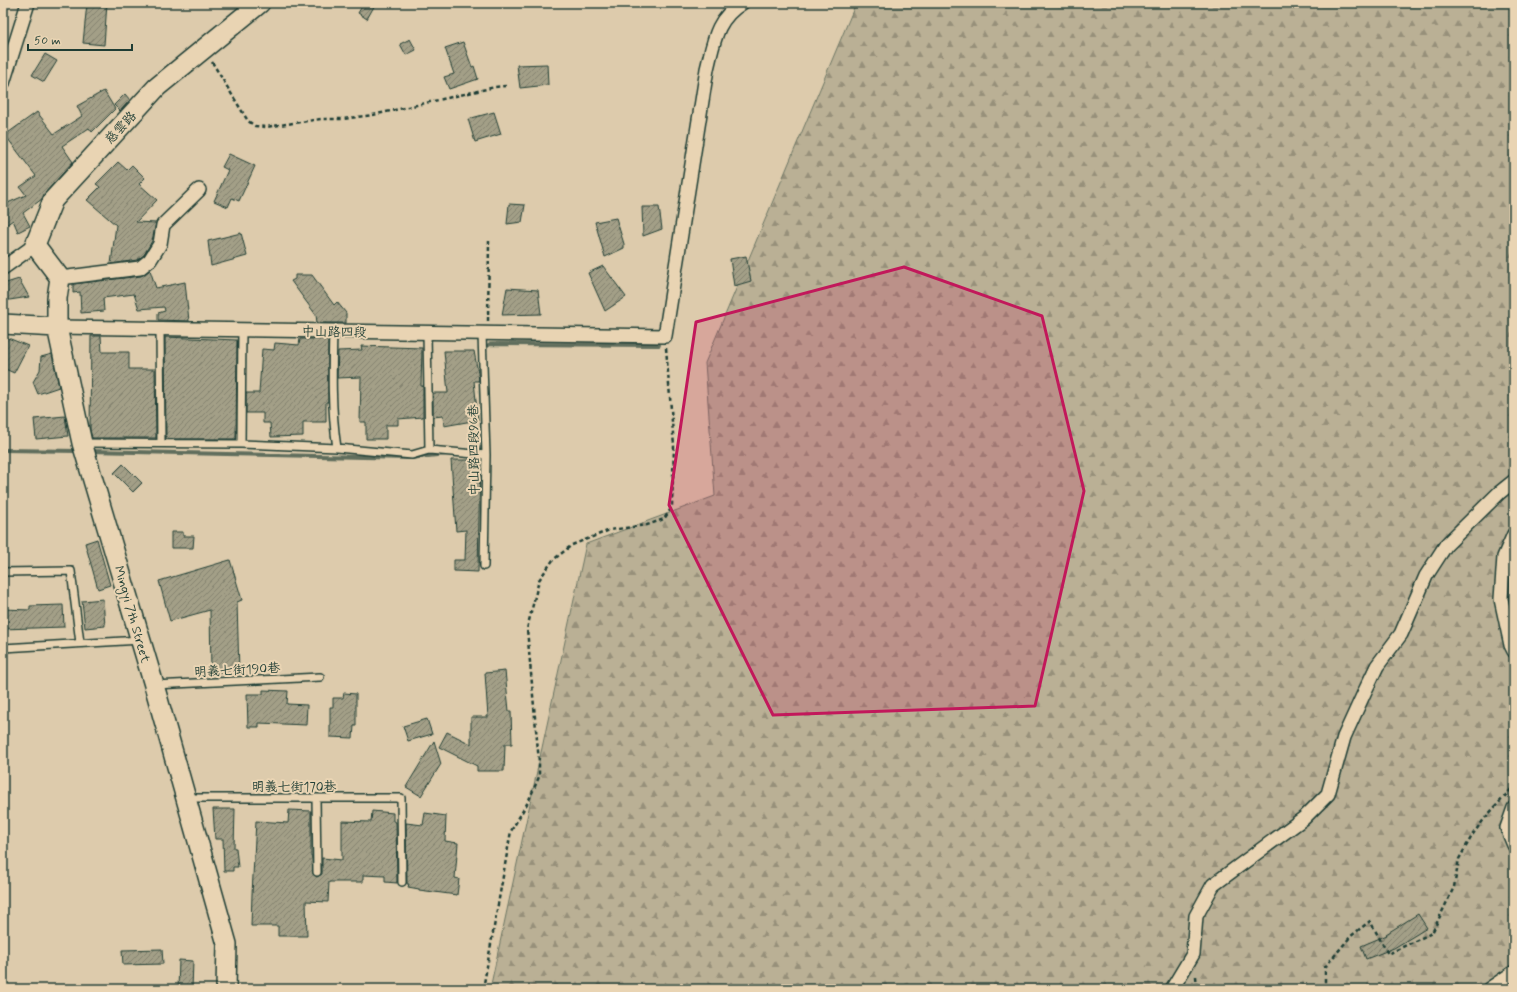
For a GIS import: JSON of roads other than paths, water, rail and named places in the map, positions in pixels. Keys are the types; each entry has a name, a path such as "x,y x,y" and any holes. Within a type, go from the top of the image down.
{"street":[{"path":"3,83 28,3"},
{"name":"慈雲路","path":"35,245 53,200 157,87 260,3"},
{"name":"中山路四段","path":"3,324 57,327 160,329 665,336 707,68 717,28 731,10 742,3"},
{"path":"3,268 35,245 60,278 140,268 150,260 160,244 163,225 199,190"},
{"name":"Mingyi 7th Street","path":"60,278 57,298 57,327 84,448 187,798 227,944 226,989"},
{"path":"1172,989 1193,954 1196,916 1213,885 1304,818 1328,794 1344,737 1365,690 1377,666 1401,634 1426,576 1446,546 1499,493 1514,481"},
{"path":"1514,534 1504,557 1501,599 1511,645 1514,651"},
{"path":"1514,808 1508,828 1514,845"},
{"path":"1489,989 1514,972"}],"lane":[{"path":"160,329 161,443"},
{"path":"241,444 242,330"},
{"path":"333,332 332,402 338,448"},
{"path":"427,333 429,450"},
{"name":"中山路四段96巷","path":"484,566 486,455 485,334"},
{"path":"84,448 161,443 241,444 338,448 412,455 429,450 486,455"},
{"path":"3,572 71,571 80,643"},
{"path":"3,648 141,640"},
{"name":"明義七街190巷","path":"154,685 320,677"},
{"name":"明義七街170巷","path":"187,798 401,798 402,882"},
{"path":"316,798 317,872"}],"waterway":[{"path":"485,350 485,348 490,344 659,345"},
{"path":"473,451 478,451 485,444"},
{"path":"3,450 78,451"},
{"path":"89,451 410,458 446,454"}]}
